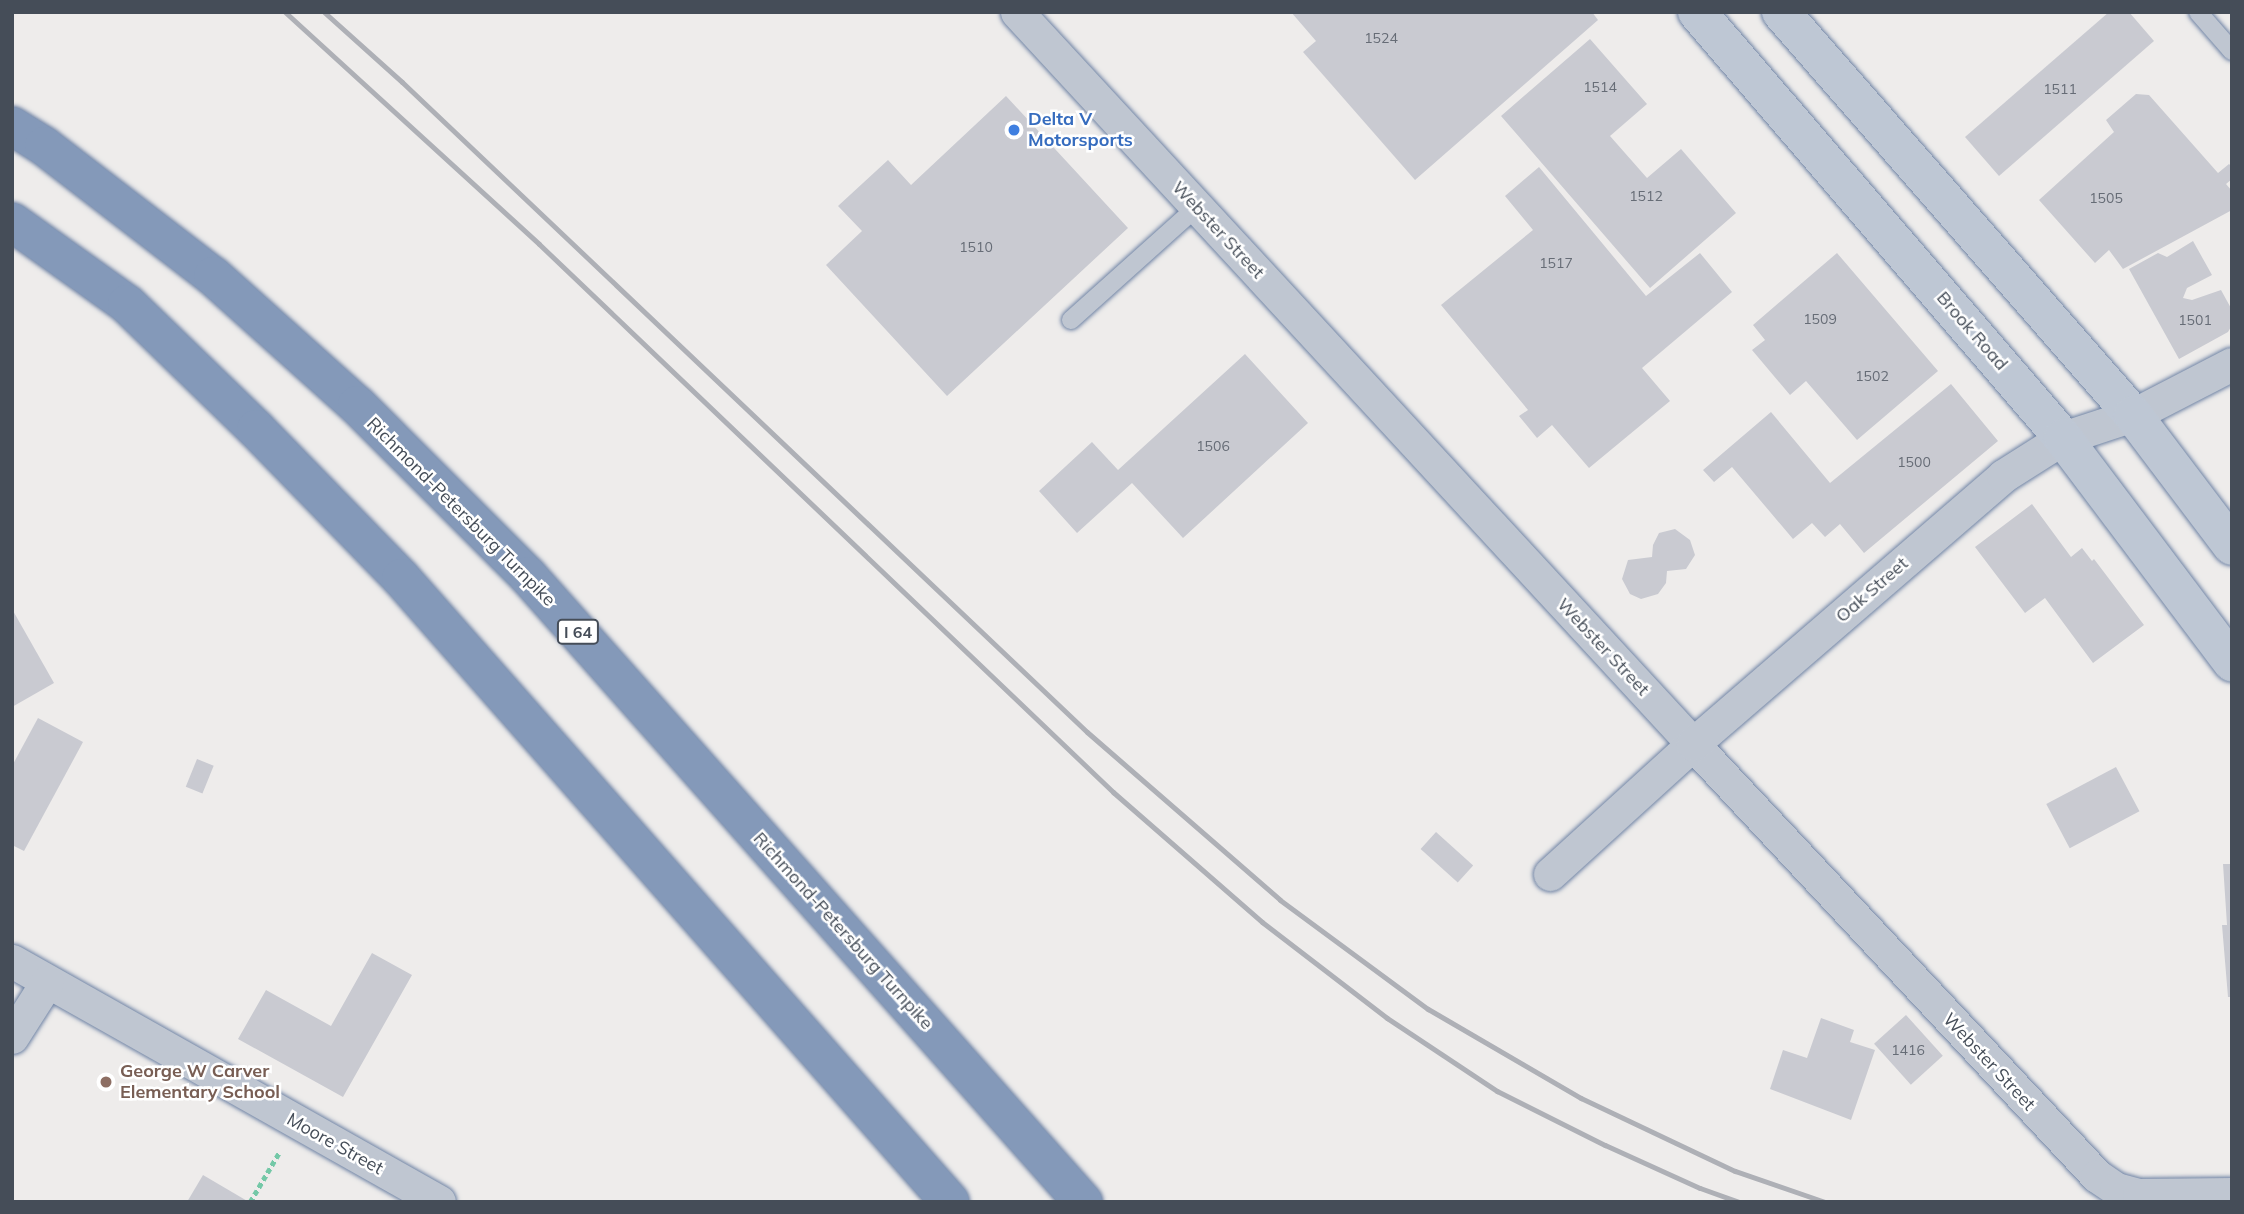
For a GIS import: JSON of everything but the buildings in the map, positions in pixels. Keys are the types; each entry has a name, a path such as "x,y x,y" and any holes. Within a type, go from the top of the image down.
{"highway":[{"name":"Richmond-Petersburg Turnpike","path":"12,126 44,146 213,276 357,405 528,576 1083,1202"},
{"path":"12,222 127,304 256,429 401,578 950,1202"}],"main road":[{"name":"Brook Road","path":"1697,12 2063,438 2232,662"},
{"path":"1781,12 2133,415 2232,546"}],"street":[{"name":"Webster Street","path":"1017,12 2097,1177 2116,1189 2139,1195 2232,1194"},
{"name":"Oak Street","path":"1550,874 1693,744 2003,476 2063,438 2133,415 2232,364"},
{"name":"Moore Street","path":"12,961 439,1202"},
{"path":"12,1037 47,982"}],"lane":[{"path":"2198,12 2232,51"},
{"path":"1071,320 1197,207"}],"path":[{"path":"250,1202 276,1156"}],"railway":[{"path":"285,12 539,244 1113,792 1262,922 1387,1018 1497,1091 1605,1145 1700,1188 1739,1202"},
{"path":"324,12 402,82 1087,732 1280,900 1428,1009 1581,1098 1735,1171 1825,1202"}],"place":[{"name":"Delta V Motorsports","path":"1014,130"},
{"name":"George W Carver Elementary School","path":"106,1082"}]}
